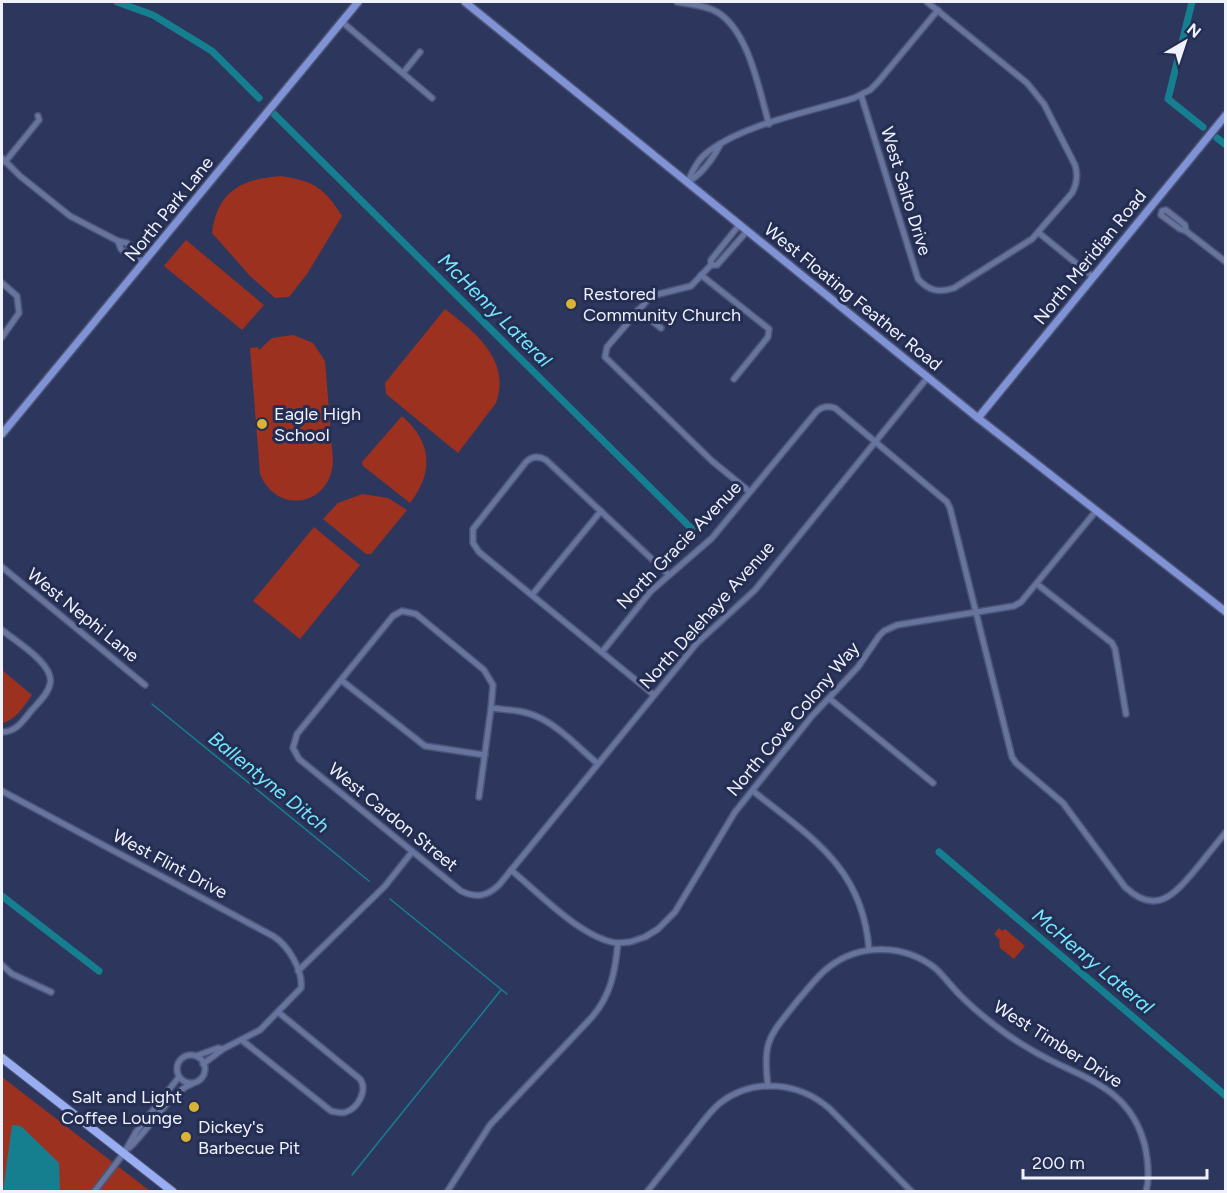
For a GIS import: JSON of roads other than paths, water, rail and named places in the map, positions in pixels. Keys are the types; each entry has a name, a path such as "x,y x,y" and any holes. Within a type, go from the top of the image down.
{"main road":[{"name":"North Park Lane","path":"2,434 358,2"},
{"name":"West Floating Feather Road","path":"465,2 978,418 1226,612"},
{"name":"North Meridian Road","path":"978,418 1226,115"},
{"path":"2,1058 173,1191"}],"street":[{"path":"677,2 703,6 717,12 738,32 745,45 769,124"},
{"path":"927,2 1037,93 1077,173 1076,186 1039,232 1093,277"},
{"path":"688,182 692,171 708,152 737,134 861,95 878,82 938,10"},
{"path":"341,21 432,98"},
{"path":"403,73 420,52"},
{"name":"West Salto Drive","path":"861,95 918,279 924,286 944,291 954,288 1039,232"},
{"path":"38,116 39,120 3,160 70,216 126,243 135,250 134,254 144,263"},
{"path":"1153,204 1162,211 1166,210 1185,225 1186,231 1226,262"},
{"path":"711,265 711,260 740,224"},
{"path":"747,231 717,264 711,265 691,286 651,296 607,347 605,357 712,460 750,492"},
{"path":"701,275 769,330 734,379"},
{"path":"2,283 13,292 19,304 18,317 2,337"},
{"path":"638,310 661,328"},
{"name":"North Delehaye Avenue","path":"482,896 490,893 511,870 697,643 755,590 928,377"},
{"name":"North Gracie Avenue","path":"602,652 651,591 712,538 817,411 826,406 835,408 875,442"},
{"path":"875,442 947,502 950,508 1012,758 1063,803 1125,887 1141,899 1155,901 1175,893 1226,832"},
{"path":"654,695 479,552 472,538 476,524 526,462 535,457 546,460 669,575"},
{"path":"532,595 601,511"},
{"name":"North Cove Colony Way","path":"618,943 645,938 670,917 679,906 731,818 812,716 858,667 884,631 897,625 1014,606 1026,597 1096,511"},
{"name":"West Nephi Lane","path":"2,567 145,685"},
{"path":"1037,584 1112,643 1126,714"},
{"path":"479,797 485,755 491,708 493,685 484,670 416,614 402,611 393,616 341,680 425,746 485,755"},
{"path":"2,630 45,665 51,678 48,691 19,726 5,732"},
{"name":"West Cardon Street","path":"341,680 297,734 293,747 299,759 460,891 471,896 482,896"},
{"path":"830,699 933,783"},
{"path":"491,708 537,716 551,724 598,764"},
{"path":"753,791 814,839 847,877 859,900 864,916 868,950 848,956 824,971 776,1029 765,1055 768,1086"},
{"name":"West Flint Drive","path":"2,792 273,936 285,946 298,971 302,985 299,992 278,1012"},
{"path":"298,971 385,886 412,852"},
{"path":"447,1191 490,1125 603,1004 613,981 618,943 592,936 511,870"},
{"name":"West Timber Drive","path":"868,950 900,951 927,963 982,1015 1006,1034 1038,1053 1094,1080 1112,1093 1132,1116 1144,1143 1148,1164 1146,1191"},
{"path":"2,965 12,974 51,992"},
{"path":"204,1064 223,1049 243,1041 260,1030 278,1012 363,1084 361,1097 345,1113 331,1111 243,1041"},
{"path":"192,1083 182,1081 179,1077 178,1064 184,1057 200,1055 218,1048 223,1049"},
{"path":"193,1056 204,1064"},
{"path":"94,1191 180,1088 197,1082 204,1076 204,1064"},
{"path":"124,1153 136,1132 179,1077"},
{"path":"647,1191 715,1108 740,1092 768,1086 792,1088 819,1100 912,1191"}],"waterway":[{"name":"McHenry Lateral","path":"117,2 153,15 212,51 259,98"},
{"path":"1192,2 1168,99 1203,127"},
{"name":"McHenry Lateral","path":"274,114 692,529"},
{"path":"1217,138 1226,145"},
{"name":"Ballentyne Ditch","path":"152,704 369,881"},
{"name":"McHenry Lateral","path":"939,852 1226,1096"},
{"path":"2,896 99,971"},
{"name":"Ballentyne Ditch","path":"390,899 507,994"},
{"path":"352,1175 501,990"}],"place":[{"name":"Restored Community Church","path":"571,304"},
{"name":"Eagle High School","path":"262,424"},
{"name":"Salt and Light Coffee Lounge","path":"194,1107"},
{"name":"Dickey's Barbecue Pit","path":"186,1137"}]}
